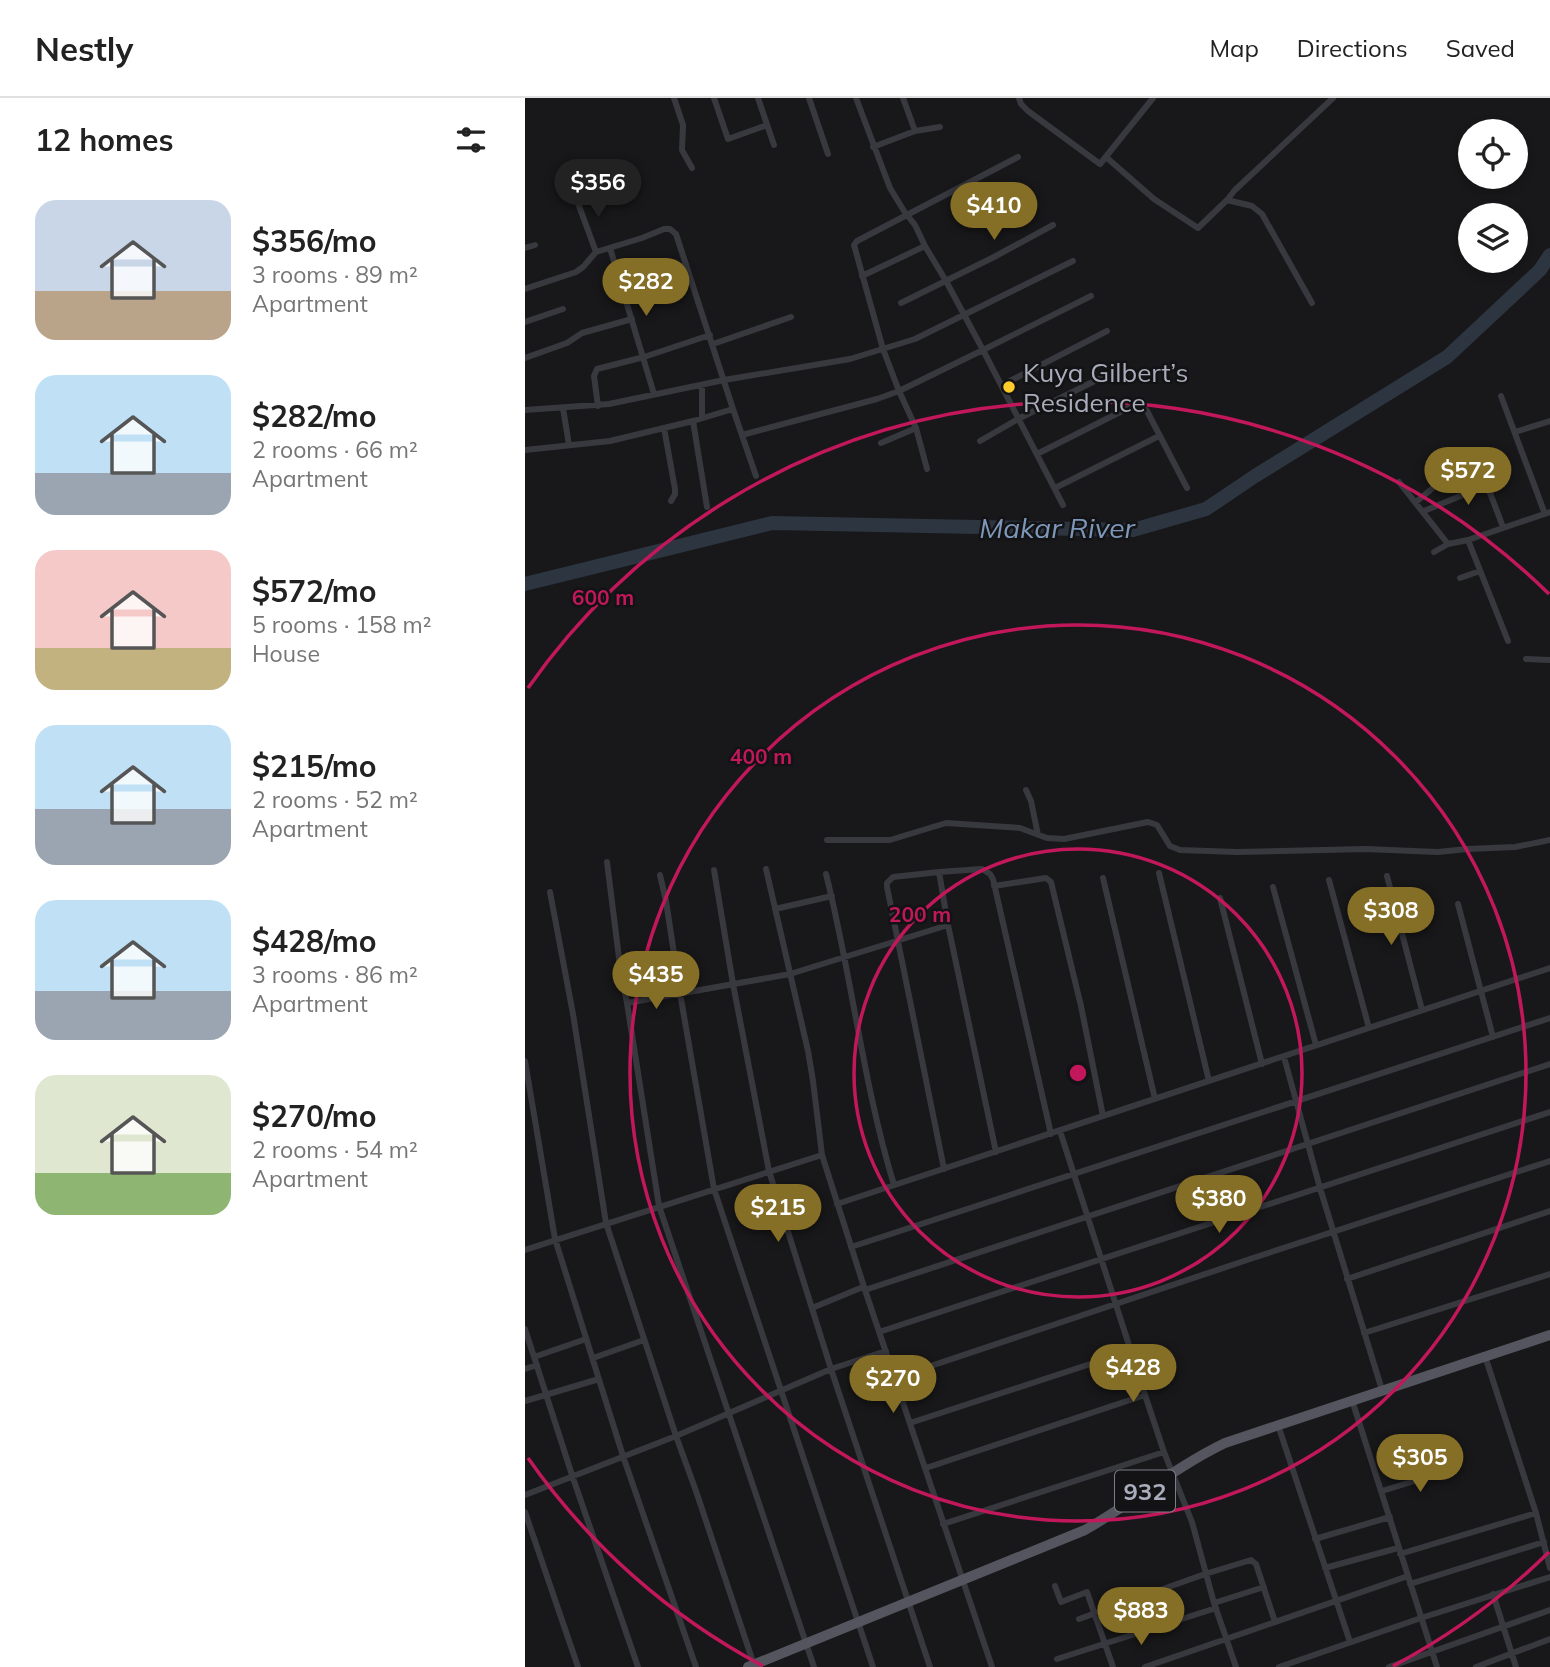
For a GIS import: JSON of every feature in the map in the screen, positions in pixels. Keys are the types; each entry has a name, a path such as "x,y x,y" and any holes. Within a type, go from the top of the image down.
{"main road":[{"name":"932","path":"752,1666 1085,1530 1198,1456 1225,1443 1550,1336"}],"street":[{"path":"674,98 683,125 682,150 692,168"},
{"path":"713,98 728,139 767,125"},
{"path":"758,98 773,145"},
{"path":"809,98 828,154"},
{"path":"856,98 890,188 912,219 965,315 1063,505"},
{"path":"903,98 915,131"},
{"path":"1019,98 1028,111 1100,164 1153,98"},
{"path":"1106,156 1154,199 1198,228 1333,98"},
{"path":"873,147 915,131 940,127"},
{"path":"927,469 916,428 883,349 854,248 855,242 1018,157"},
{"path":"575,195 596,252"},
{"path":"1227,201 1252,206 1262,214 1312,303"},
{"path":"901,303 1053,225"},
{"path":"525,289 576,272 596,252 670,229 676,234 756,476"},
{"path":"525,248 535,245"},
{"path":"862,276 925,246"},
{"path":"610,248 654,394"},
{"path":"525,410 598,406 724,380 850,359 915,339 1073,261"},
{"path":"620,284 686,264"},
{"path":"742,435 899,391 1091,296"},
{"path":"525,322 563,309"},
{"path":"713,344 791,317"},
{"path":"525,358 567,343 582,333 632,318"},
{"path":"1002,385 1107,331"},
{"path":"598,406 594,384 597,369 710,335"},
{"path":"981,440 1125,366"},
{"path":"702,385 702,418"},
{"path":"1434,552 1448,544 1468,540 1547,513 1501,396"},
{"path":"1037,454 1137,403 1143,405 1147,411 1187,488"},
{"path":"563,408 569,445"},
{"path":"525,450 610,441 733,409"},
{"path":"694,421 707,507"},
{"path":"1515,432 1550,421"},
{"path":"664,428 675,489 671,501"},
{"path":"881,443 916,428"},
{"path":"1055,488 1159,436"},
{"path":"1416,502 1471,460 1478,463 1503,527"},
{"path":"1399,482 1448,544"},
{"path":"1424,511 1487,485"},
{"path":"1468,540 1507,641"},
{"path":"1460,578 1480,571"},
{"path":"1526,659 1550,660"},
{"path":"1027,790 1038,835"},
{"path":"827,840 890,840 946,823 1020,828 1047,838 1064,839 1148,822 1157,825 1175,848 1237,852 1365,849 1438,852 1515,847 1550,839"},
{"path":"607,862 621,974 659,1206 814,1667"},
{"path":"767,869 813,1081 822,1155 864,1289 992,1667"},
{"path":"944,1169 887,883 893,877 982,869 990,874 1051,1134"},
{"path":"714,870 769,1171 831,1369 930,1667"},
{"path":"939,872 996,1152"},
{"path":"1159,873 1209,1080"},
{"path":"826,874 876,1119 894,1185"},
{"path":"660,875 714,1189 873,1667"},
{"path":"1387,876 1422,1010"},
{"path":"994,886 1046,878 1051,882 1081,1006 1103,1116"},
{"path":"1103,878 1155,1099"},
{"path":"1329,880 1369,1028"},
{"path":"1273,887 1316,1045"},
{"path":"550,892 573,1014 606,1223 711,1534 752,1666"},
{"path":"775,909 832,896"},
{"path":"1220,898 1262,1064"},
{"path":"1458,904 1493,1037"},
{"path":"627,1003 789,974 948,925"},
{"path":"837,1204 1550,968"},
{"path":"851,1247 1550,1018"},
{"path":"1284,1056 1320,1188 1382,1390"},
{"path":"525,1061 555,1239 623,1456 696,1667"},
{"path":"812,1308 1550,1064"},
{"path":"879,1332 1550,1112"},
{"path":"1060,1131 1164,1452 1192,1522 1215,1606 1236,1667"},
{"path":"525,1250 822,1155"},
{"path":"895,1378 1550,1161"},
{"path":"1347,1279 1550,1213"},
{"path":"1364,1333 1550,1274"},
{"path":"525,1329 572,1475 639,1667"},
{"path":"534,1357 586,1339"},
{"path":"593,1358 644,1340"},
{"path":"525,1495 676,1436 831,1369 886,1351"},
{"path":"910,1423 1130,1351"},
{"path":"1485,1356 1536,1513 1550,1568"},
{"path":"525,1369 537,1365"},
{"path":"525,1401 599,1379"},
{"path":"926,1468 1145,1395"},
{"path":"1352,1400 1437,1667"},
{"path":"1278,1424 1350,1642"},
{"path":"943,1524 1164,1452"},
{"path":"1382,1491 1450,1470"},
{"path":"525,1512 578,1667"},
{"path":"1325,1568 1399,1551 1536,1513"},
{"path":"1315,1539 1390,1517"},
{"path":"1145,1667 1336,1600 1544,1542"},
{"path":"1079,1619 1251,1560 1256,1564 1275,1622"},
{"path":"1279,1667 1550,1577"},
{"path":"1055,1586 1061,1602 1087,1592 1113,1667"},
{"path":"1057,1659 1264,1587"},
{"path":"1493,1594 1516,1667"},
{"path":"1389,1667 1550,1610"},
{"path":"1476,1667 1550,1639"}],"waterway":[{"name":"Makar River","path":"525,584 772,523 1133,530 1206,509 1447,357 1540,270 1550,255"}],"place":[{"name":"Kuya Gilbert’s Residence","path":"1009,387"}]}
